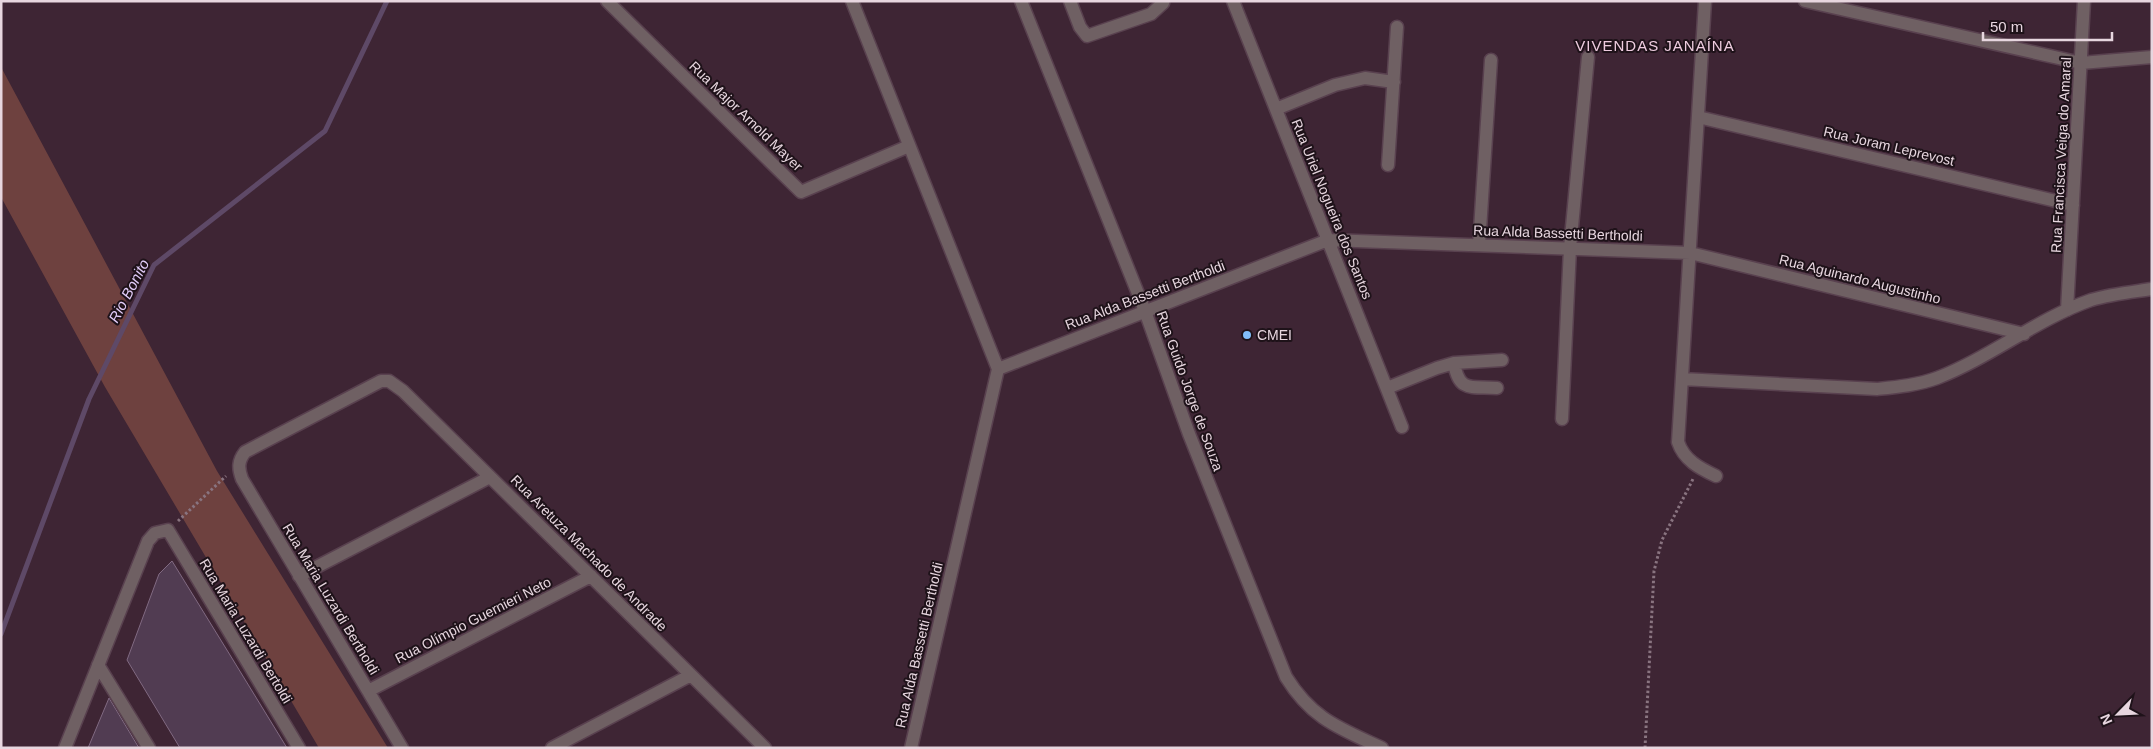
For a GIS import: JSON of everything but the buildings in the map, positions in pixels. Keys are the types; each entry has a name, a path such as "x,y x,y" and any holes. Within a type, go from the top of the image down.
{"street":[{"name":"Rua Major Arnold Mayer","path":"607,1 801,192 909,146"},
{"path":"852,1 998,369"},
{"name":"Rua Guido Jorge de Souza","path":"1021,1 1145,312 1189,434 1286,677 1297,696 1309,708 1350,733 1382,748"},
{"path":"1070,1 1080,27 1088,36 1151,14 1163,3 1162,1"},
{"name":"Rua Uriel Nogueira dos Santos","path":"1233,1 1402,427"},
{"path":"1705,1 1678,442 1684,456 1698,468 1716,476"},
{"path":"1805,1 2081,63 2152,57"},
{"name":"Rua Francisca Veiga do Amaral","path":"2067,310 2084,1"},
{"path":"1388,165 1397,27"},
{"path":"1562,419 1570,248 1588,57"},
{"path":"1479,245 1492,60"},
{"path":"1276,109 1335,85 1365,78 1394,82"},
{"name":"Rua Joram Leprevost","path":"1698,117 2073,205"},
{"name":"Rua Alda Bassetti Bertholdi","path":"911,748 998,369 1328,240 1690,253"},
{"name":"Rua Aguinardo Augustinho","path":"1690,253 2024,334"},
{"path":"1682,379 1877,389 1907,386 1935,379 1958,369 2067,310 2100,298 2152,289"},
{"path":"1387,388 1454,363 1502,360"},
{"path":"1454,363 1458,381 1465,386 1497,388"},
{"name":"Rua Aretuza Machado de Andrade","path":"239,464 245,452 375,384 389,381 403,392 765,748"},
{"name":"Rua Maria Luzardi Bertholdi","path":"239,464 242,479 402,748"},
{"path":"300,576 490,477"},
{"path":"65,748 148,541 155,533 168,530"},
{"name":"Rua Maria Luzardi Bertoldi","path":"168,530 298,748"},
{"name":"Rua Olímpio Guernieri Neto","path":"368,691 591,576"},
{"path":"98,665 149,748"},
{"path":"552,748 691,674"}],"path":[{"path":"168,530 239,464"},
{"path":"1645,748 1654,571 1662,540 1698,468"}],"shaded area":[{"path":"1,67 217,471 388,748 319,748 105,387 1,197"}],"waterway":[{"name":"Rio Bonito","path":"1,634 89,399 154,265 325,131 387,1"}],"place":[{"name":"CMEI","path":"1247,335"}],"district":[{"name":"VIVENDAS JANAÍNA","path":"1655,46"}]}
